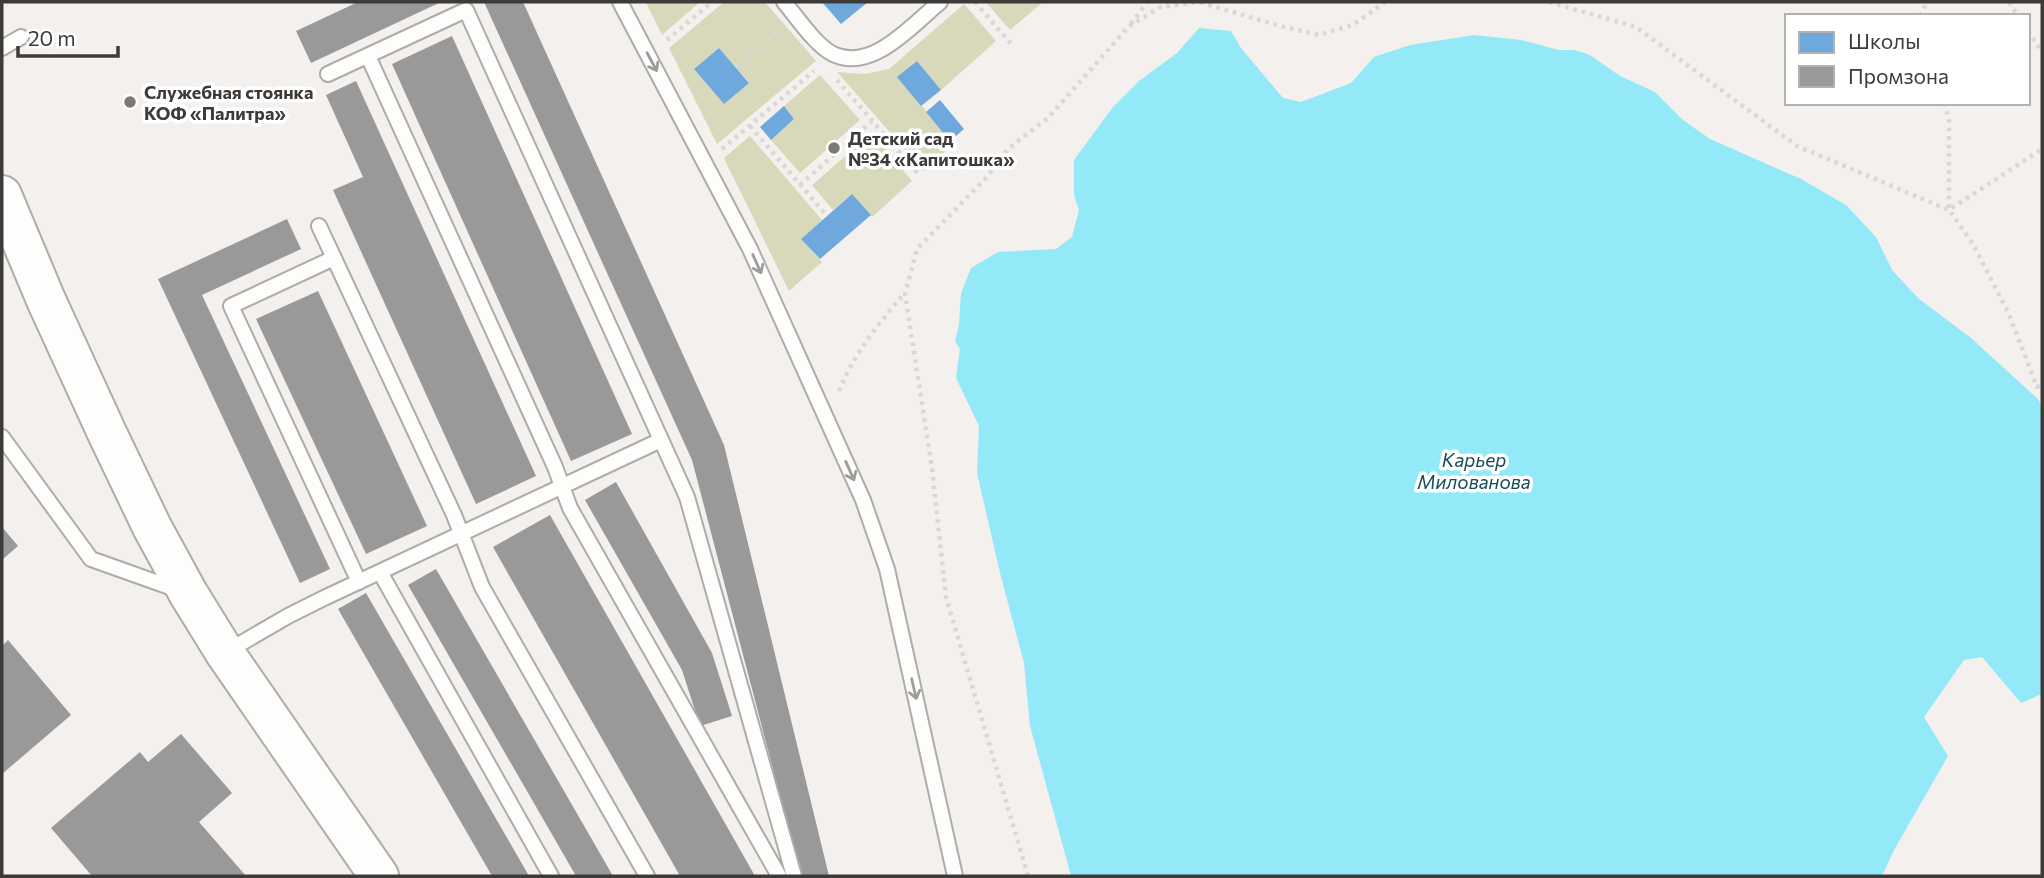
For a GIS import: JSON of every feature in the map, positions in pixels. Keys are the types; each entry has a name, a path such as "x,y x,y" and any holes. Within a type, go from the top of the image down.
{"street":[{"path":"2,195 46,300 107,433 152,527 188,593 225,653 379,876"}],"lane":[{"path":"620,2 750,249 863,500 887,569 955,876"},
{"path":"784,2 820,44 828,59 865,57 884,50 940,2"},
{"path":"328,75 466,10 687,497 794,876"},
{"path":"2,48 21,37"},
{"path":"368,56 570,508 779,876"},
{"path":"319,226 461,534 482,587 647,876"},
{"path":"334,258 231,306 359,582"},
{"path":"2,437 92,559 188,593"},
{"path":"225,653 288,616 661,440"},
{"path":"380,572 551,876"}],"path":[{"path":"666,41 712,2"},
{"path":"975,2 1012,45"},
{"path":"1028,876 946,597 932,468 905,293 917,249 986,178 1008,149 1049,117 1147,2"},
{"path":"1129,26 1161,7 1199,2 1319,35 1353,25 1385,2"},
{"path":"1549,2 1636,27 1797,146 1949,210 1973,244 2002,301 2037,387 2042,383"},
{"path":"736,68 797,16"},
{"path":"2030,34 2042,52"},
{"path":"720,151 828,59 872,121 919,175"},
{"path":"1945,105 1949,119 1949,210"},
{"path":"800,185 872,121"},
{"path":"750,126 827,216"},
{"path":"1949,210 2042,149"},
{"path":"827,419 844,379 862,347 905,293"}],"green space":[{"path":"646,2 671,4 700,2 662,35"},
{"path":"724,2 765,2 816,61 717,144 669,48","holes":["719,48 749,82 724,104 694,69"]},
{"path":"986,2 1043,2 1010,30"},
{"path":"964,4 996,41 941,90 917,61 898,77 953,144 924,171 837,72 864,74 889,69"},
{"path":"820,75 860,120 800,173 771,140 794,119 784,106"},
{"path":"872,133 912,181 872,217 852,194 833,210 812,185"},
{"path":"750,136 822,220 801,239 822,262 789,291 724,158"}],"water":[{"name":"Карьер Милованова","path":"1199,28 1231,31 1241,48 1283,98 1301,102 1351,83 1374,57 1410,45 1474,35 1521,40 1590,55 1620,76 1655,92 1683,120 1710,139 1801,179 1846,205 1876,237 1892,270 1918,298 1971,338 2039,400 2042,411 2042,694 2021,703 1982,657 1964,660 1924,717 1948,756 1882,876 1071,876 1030,726 1024,663 977,473 979,426 956,378 960,349 955,341 961,293 971,268 998,252 1056,249 1072,237 1079,210 1074,195 1074,160 1113,107 1139,81 1177,53"}],"building: Школы":[{"path":"822,2 868,2 841,24"},
{"path":"719,48 749,83 724,104 694,69"},
{"path":"917,61 941,90 921,106 897,77"},
{"path":"940,100 964,129 950,141 926,112"},
{"path":"784,106 794,119 771,140 760,127"},
{"path":"852,194 871,215 820,259 801,239"}],"building: Промзона":[{"path":"358,2 441,2 311,63 296,31"},
{"path":"484,2 523,2 724,445 829,876 801,876 692,460"},
{"path":"452,36 632,434 571,461 392,64"},
{"path":"356,81 536,476 476,504 333,190 363,177 326,95"},
{"path":"287,219 301,249 202,295 330,569 300,583 158,279"},
{"path":"318,291 427,526 366,554 256,319"},
{"path":"616,482 712,653 732,716 700,726 682,670 585,500"},
{"path":"550,515 755,876 680,876 493,547"},
{"path":"2,527 18,546 2,560"},
{"path":"436,569 613,876 576,876 408,585"},
{"path":"366,593 529,876 492,876 338,609"},
{"path":"8,640 71,715 2,774 2,646"},
{"path":"181,734 232,793 199,822 246,876 92,876 51,828 140,752 148,762"}],"place":[{"name":"Служебная стоянка КОФ «Палитра»","path":"130,102"},
{"name":"Детский сад №34 «Капитошка»","path":"834,148"}]}
